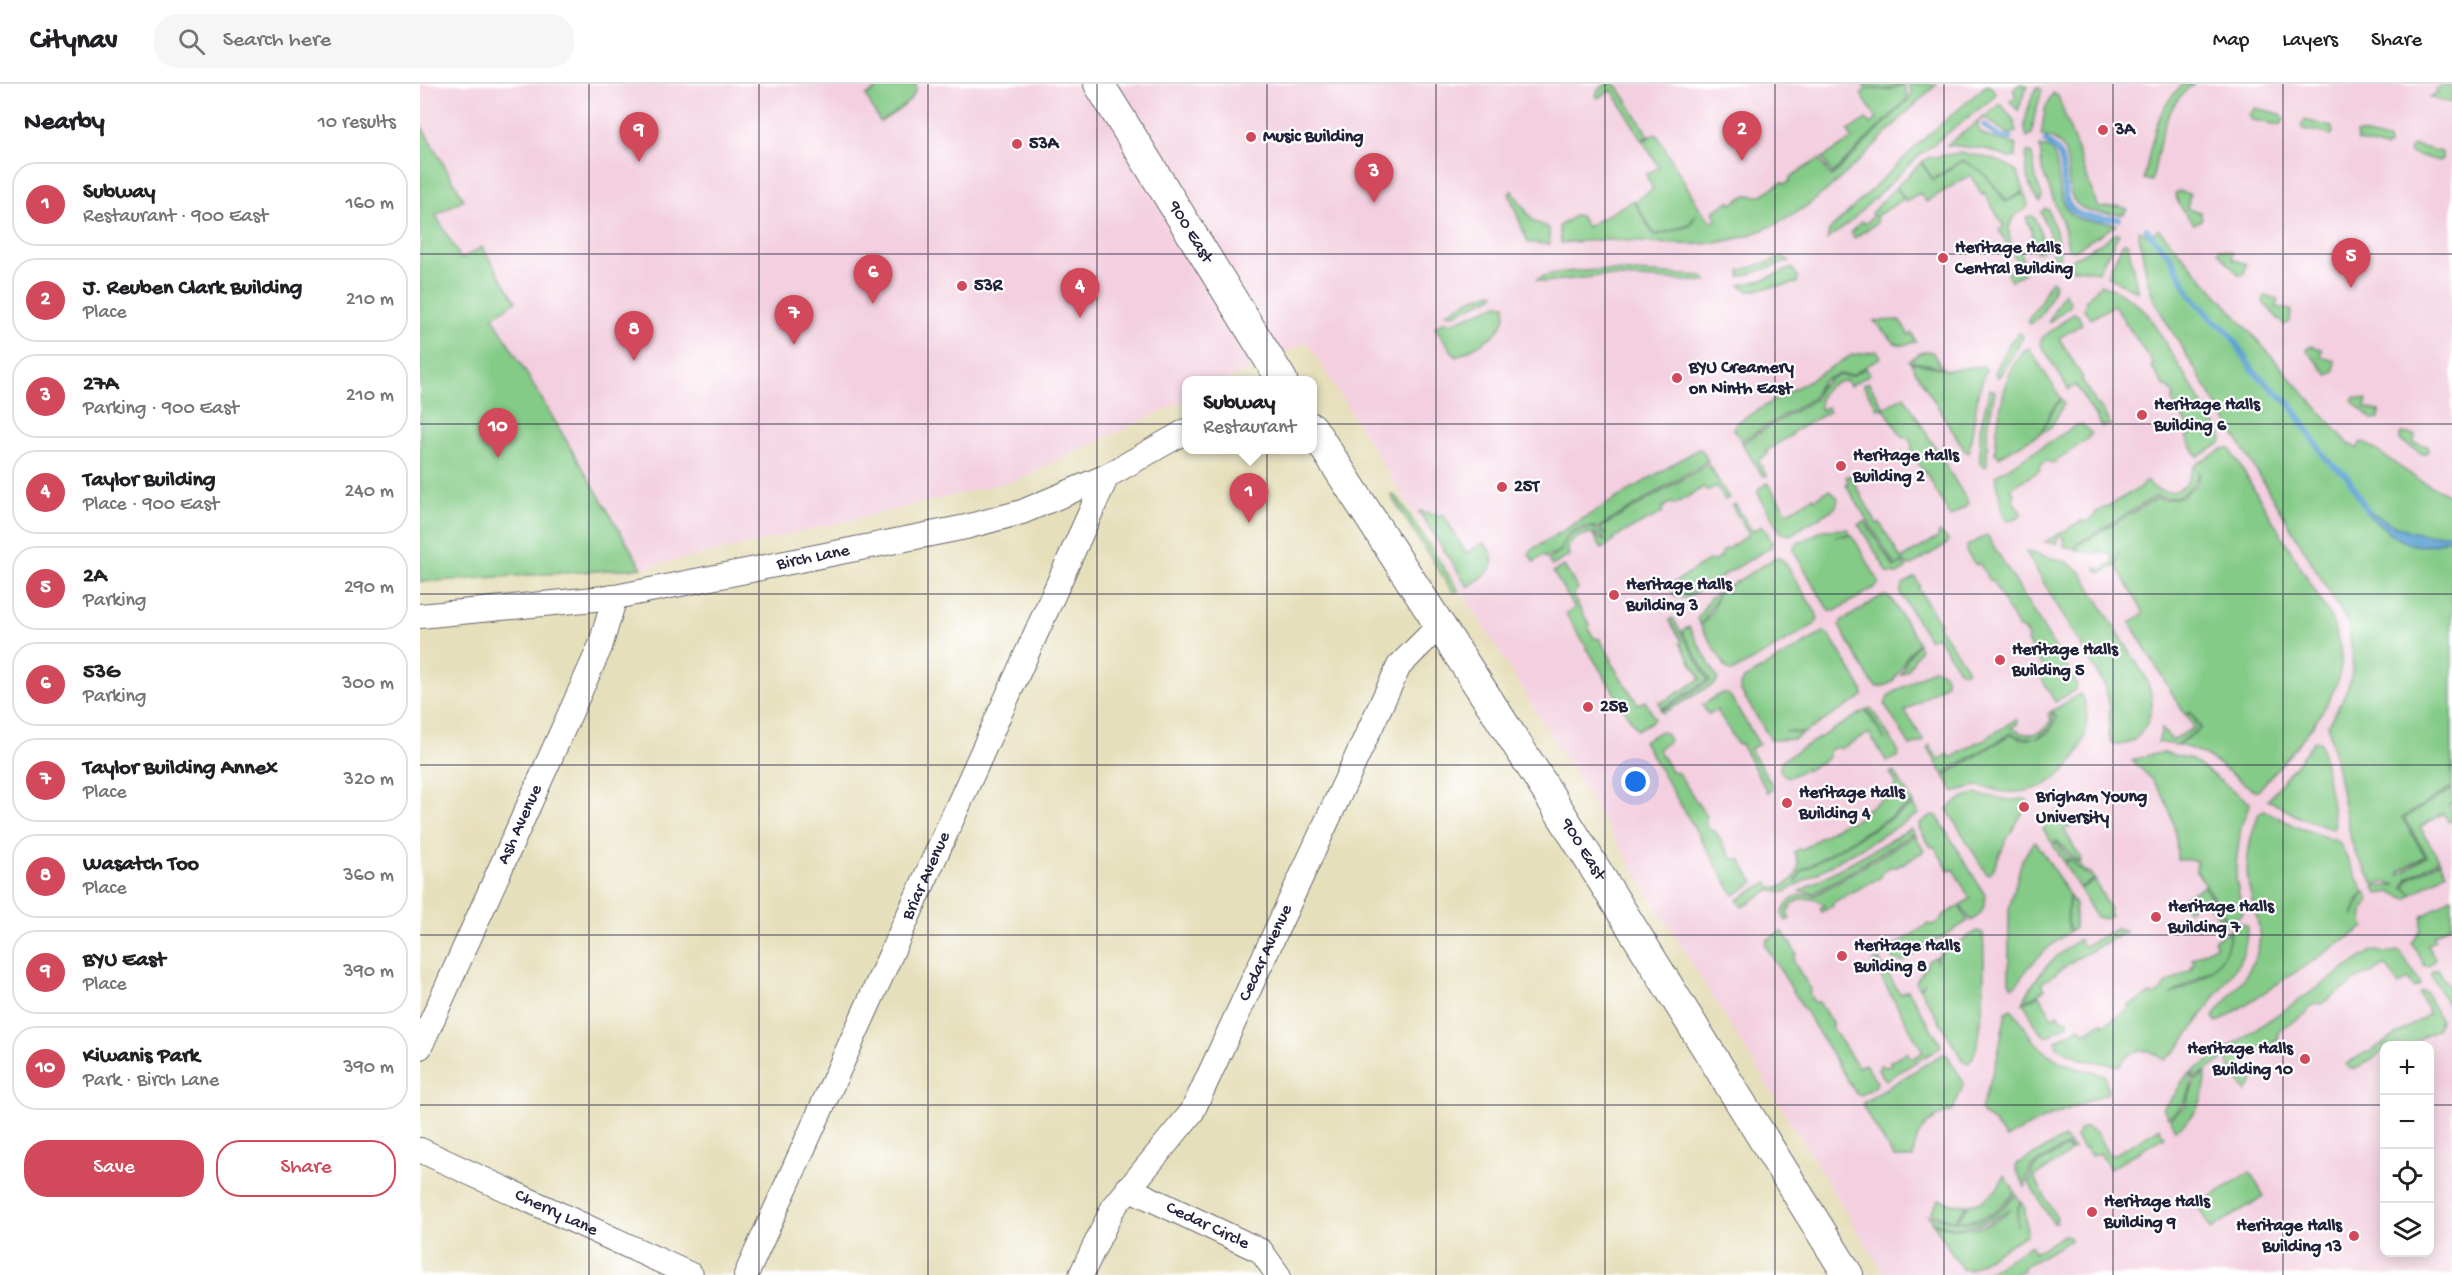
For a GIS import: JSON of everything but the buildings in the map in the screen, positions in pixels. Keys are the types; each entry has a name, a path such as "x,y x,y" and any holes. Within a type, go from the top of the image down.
{"main road":[{"name":"900 East","path":"1100,84 1278,376"},
{"name":"900 East","path":"1317,436 1662,974 1848,1275"}],"street":[{"name":"Birch Lane","path":"420,616 615,597 966,527 1022,512 1107,476 1182,433"},
{"name":"Briar Avenue","path":"746,1275 1107,476"},
{"name":"Ash Avenue","path":"420,1047 600,646 615,597"},
{"name":"Cedar Avenue","path":"1081,1275 1113,1208 1192,1112 1399,666 1440,625"},
{"name":"Cherry Lane","path":"420,1150 692,1275"},
{"name":"Cedar Circle","path":"1128,1188 1261,1251 1278,1275"}],"shaded area":[{"name":"Brigham Young University","path":"420,84 2452,84 2452,1275 1885,1275 1307,342 1235,376 1182,376 1182,402 1017,480 642,568 510,347 420,186"}],"green space":[{"path":"885,84 916,84 916,90 904,106 880,122 866,96"},
{"path":"1607,84 1616,84 1649,136 1642,140 1612,90 1598,98 1596,96 1598,90"},
{"path":"1863,84 1904,84 1908,98 1832,174 1822,158 1852,139 1848,131 1866,119 1870,124 1877,119 1861,94 1866,89 1889,90 1903,85 1888,89 1865,88"},
{"path":"1908,84 1937,84 1832,186 1804,207 1774,225 1740,238 1702,244 1602,240 1561,243 1559,226 1576,215 1580,216 1587,227 1633,200 1654,236 1690,226 1696,214 1689,225 1655,235 1635,201 1653,189 1646,175 1659,167 1643,141 1656,133 1700,209 1712,222 1717,219 1713,212 1729,201 1732,204 1746,195 1760,196 1782,182 1785,184 1790,181 1790,177 1819,159 1831,177 1910,98 1911,90"},
{"path":"1988,84 1996,93 1993,98 1917,157 1851,221 1827,240 1829,231 1926,137"},
{"path":"2020,84 2027,85 2018,111 2010,101 2016,97 2013,90"},
{"path":"2184,84 2194,84 2183,93 2168,115 2152,181 2144,179 2160,115 2166,104"},
{"path":"2445,84 2452,85 2452,103 2430,98 2438,93 2436,90"},
{"path":"2037,87 2042,90 2032,134 2027,137 2026,119"},
{"path":"2053,93 2058,96 2098,208 2119,206 2127,209 2124,214 2090,211 2076,203 2071,193 2067,158 2063,148 2055,140 2041,136 2045,109"},
{"path":"2001,104 2015,122 2016,132 2010,134 1984,118 1978,122 1978,129 1987,136 2016,145 2016,157 2009,158 1986,149 1947,145"},
{"path":"2255,108 2281,114 2284,118 2282,123 2279,125 2252,120 2249,115"},
{"path":"2305,120 2332,127 2333,133 2331,135 2304,129 2301,126"},
{"path":"420,124 464,199 436,215 461,259 482,247 516,301 493,317 642,568 420,582"},
{"path":"2356,134 2388,140 2389,146 2385,148 2358,141"},
{"path":"2414,145 2442,152 2442,159 2439,161 2410,153 2409,150"},
{"path":"2040,146 2050,148 2054,156 2060,193 2068,210 2080,219 2116,225 2073,251 2068,249 2064,227 2042,170"},
{"path":"2027,152 2032,154 2036,180 2042,197 2040,202 2028,178"},
{"path":"1959,153 1999,161 2013,168 2020,177 2024,191 2007,201 1987,176 1975,167 1987,177 2006,202 2024,193 2027,201 2028,206 2012,220 2009,230 2010,240 2021,252 2024,273 2011,281 2007,273 2019,265 1999,230 2004,226 1970,175 1926,202 1920,193 1906,201 1897,186 1921,163 1933,180 1963,161 1974,167 1962,160 1933,179 1922,162 1928,158"},
{"path":"1896,187 1904,199 1876,216 1877,223 1854,238 1851,232 1862,221 1865,224 1873,216 1871,213"},
{"path":"1512,191 1533,221 1549,228 1550,244 1528,243 1509,194"},
{"path":"2178,191 2190,194 2187,209 2200,212 2202,218 2200,221 2194,224 2183,210 2175,194"},
{"path":"2045,208 2048,210 2056,231 2060,255 2057,260 2053,258 2049,233 2041,212"},
{"path":"2034,217 2041,234 2043,244 2041,252 2036,252 2026,218"},
{"path":"2159,229 2349,444 2358,449 2360,443 2364,442 2419,480 2452,496 2452,787 2402,818 2425,856 2400,871 2399,875 2427,856 2404,818 2452,789 2452,803 2449,805 2452,811 2452,821 2449,822 2443,813 2420,827 2439,859 2408,878 2403,887 2410,892 2405,887 2409,879 2440,861 2447,872 2413,894 2411,893 2412,895 2406,899 2392,892 2378,894 2374,887 2397,885 2384,882 2375,885 2356,855 2351,840 2328,724 2344,697 2351,675 2353,664 2347,621 2155,303 2147,278 2138,230 2149,236"},
{"path":"2117,233 2119,234 2098,272 2068,268 2070,261"},
{"path":"2123,243 2128,244 2138,292 2107,276"},
{"path":"2219,249 2233,252 2232,259 2246,264 2244,274 2239,275 2218,252"},
{"path":"1784,257 1790,261 1740,277 1740,271"},
{"path":"1792,268 1798,277 1797,283 1748,291 1740,285 1763,280"},
{"path":"1601,270 1702,276 1707,282 1601,276 1544,282 1536,280 1549,274"},
{"path":"2051,280 2055,283 2046,306 2039,317 2030,324 2028,320"},
{"path":"2101,284 2127,297 2149,316 2223,438 2221,443 2198,457 2186,437 2192,433 2172,401 2174,395 2169,388 2164,386 2151,366 2153,364 2114,305 2091,319 2084,309 2086,300"},
{"path":"2064,292 2070,306 2048,323"},
{"path":"1495,293 1491,297 1454,314 1446,313 1469,300"},
{"path":"2265,296 2278,299 2276,307 2291,310 2290,322 2284,325 2263,302"},
{"path":"1498,304 1505,305 1505,315 1497,331 1482,343 1456,357 1435,327 1445,321 1454,322"},
{"path":"2074,313 2078,315 2082,324 2059,338 2083,378 2081,379 2111,425 2108,426 2102,427 2076,385 2069,390 2040,343 2042,338"},
{"path":"1899,320 1909,335 1912,333 1916,342 1903,345 1895,343 1874,321"},
{"path":"2018,333 2021,333 2023,337 2000,376 1997,377 1995,372 2010,343"},
{"path":"2311,346 2322,349 2321,357 2335,361 2334,372 2328,375 2307,351 2307,348"},
{"path":"2029,348 2061,398 2050,412 2042,431 2061,399 2064,404 2051,427 1999,457 1995,453 2003,395 2014,364"},
{"path":"1877,351 1881,357 1852,375 1839,374 1824,380 1813,398 1741,441 1734,429 1736,423 1852,355"},
{"path":"1932,352 1942,367 1909,361 1920,353"},
{"path":"1910,362 1947,370 1984,366 1986,370 1978,394 1969,453 1965,451"},
{"path":"1866,368 1870,374 1850,386 1847,381 1835,383 1826,389 1821,398 1821,410 1827,407 1830,411 1791,433 1792,435 1766,451 1768,454 1758,460 1767,476 1762,475 1742,443 1815,399 1819,388 1831,378 1852,376"},
{"path":"1868,382 1884,408 1904,396 1968,502 1967,506 1950,517 1926,472 1924,473 1911,450 1912,445 1908,438 1903,438 1885,410 1878,409 1863,385"},
{"path":"1990,389 1995,391 1987,429 1987,465 1985,467 1980,464 1980,428"},
{"path":"2354,397 2367,400 2365,408 2379,411 2379,419 2373,420 2352,401"},
{"path":"2082,424 2092,434 2088,436 2089,438 2053,463 2047,461 2041,465 2039,471 2011,488 2015,496 2012,498 2022,515 2008,521 2002,512 1996,475"},
{"path":"2400,434 2415,435 2414,443 2428,446 2428,451 2423,454 2400,440"},
{"path":"2225,448 2230,449 2330,616 2341,653 2337,682 2320,715 2258,791 2253,790 2208,757 2178,745 2201,728 2191,711 2185,715 2130,623 2144,613 2116,565 2119,551 2115,566 2102,573 2096,568 2105,570 2107,565 2111,565 2113,555 2100,552 2100,546 2098,554 2076,550 2078,545 2157,498 2164,500 2181,497 2195,485 2200,474 2197,470 2199,473 2195,480 2182,494 2171,498 2156,496 2077,544 2076,549 2064,546 2065,538 2058,537 2056,544 2045,542 2081,521 2086,522 2093,518 2095,513 2143,486 2142,484 2147,481 2155,488 2165,492 2176,491 2187,483 2196,465"},
{"path":"1698,449 1702,450 1708,461 1598,528 1588,526 1571,532 1565,538 1560,551 1546,558 1544,555 1534,562 1529,555 1531,550"},
{"path":"1708,464 1729,498 1725,500 1716,486 1707,491 1704,487 1675,504 1670,503 1663,507 1662,513 1613,538 1614,541 1602,549 1593,535 1605,541 1602,536 1586,534 1573,541 1567,550 1570,555 1552,566 1548,560 1560,552 1566,540 1574,533 1592,528 1608,535 1600,528"},
{"path":"1850,475 1877,524 1880,523 1901,559 1939,537 1940,532 1948,540 1947,544 1912,565 1907,566 1904,561 1895,566 1846,485 1848,481 1846,477"},
{"path":"1768,483 1787,513 1829,490 1837,497 1838,502 1835,508 1790,535 1781,533 1758,494 1758,489"},
{"path":"1392,495 1398,498 1459,591 1453,592"},
{"path":"1735,504 1752,531 1763,526 1772,542 1771,547 1686,598 1676,597 1672,591 1672,584 1709,560 1714,561 1721,557 1722,552 1749,535 1732,506"},
{"path":"1422,511 1424,514 1429,512 1431,516 1435,513 1438,517 1443,514 1466,553 1484,543 1492,558 1492,564 1486,574 1468,587 1419,512"},
{"path":"1865,521 1894,568 1903,563 1906,569 1897,574 1888,573 1859,525"},
{"path":"1847,529 1850,534 1835,536 1852,535 1879,582 1877,586 1835,611 1829,611 1793,550 1795,545 1823,530"},
{"path":"1987,535 2077,684 2075,690 2055,702 2040,676 2046,671 2027,642 2028,637 2023,629 2018,628 1992,580 1990,581 1979,563 1976,565 1966,552 1967,546"},
{"path":"2025,551 2067,562 2080,571 2146,678 2152,706 2144,729 2134,740 2120,745 2112,743 2109,735 2110,706 2104,684"},
{"path":"1779,558 1784,561 1818,619 1814,625 1732,672 1727,669 1701,626 1712,612 1718,595 1701,625 1697,619 1710,598 1773,559"},
{"path":"1564,566 1578,589 1574,592 1573,597 1590,625 1589,630 1594,638 1600,639 1612,660 1610,661 1638,704 1645,701 1655,718 1637,730 1566,614 1575,608 1553,572"},
{"path":"1915,577 1920,586 1918,588 1940,623 1938,625 1968,670 1964,672 1959,670 1937,636 1929,640 1900,593 1903,584"},
{"path":"1886,596 1891,599 1918,642 1892,681 1877,687 1872,683 1839,626 1842,621 1880,597"},
{"path":"1673,618 1708,680 1661,709 1659,701 1661,703 1701,679 1669,620"},
{"path":"1689,627 1718,679 1716,683 1663,713 1661,711 1710,680 1682,631"},
{"path":"1824,632 1830,636 1862,689 1863,695 1804,733 1785,731 1802,734 1794,739 1771,740 1741,691 1740,685 1744,679"},
{"path":"1918,644 1920,649 1908,670 1901,675 1907,659"},
{"path":"1933,669 1942,671 1946,677 1946,684 1905,711 1924,741 1910,746 1885,705 1888,696"},
{"path":"1722,693 1728,694 1732,699 1759,744 1750,749 1771,783 1772,790 1768,793 1741,744 1738,745 1717,710 1708,714 1702,705"},
{"path":"2080,694 2085,703 2087,719 2085,735 2074,760 2055,778 2032,790 2004,792 1977,786 1954,792 1944,776 2011,734 2022,739 2032,738 2011,733 1943,774 1928,749 1929,745 1939,760 1948,754 1951,758 2016,719 2018,723 2012,728 2023,733 2034,734 2048,725 2051,719 2048,714 2051,711 2052,724 2036,738 2040,737 2054,725 2056,717 2052,711"},
{"path":"1871,708 1898,750 1899,756 1887,762 1869,733 1841,749 1836,747 1829,751 1828,758 1806,771 1805,769 1790,777 1782,773 1780,766 1782,760 1866,710 1885,740 1867,709"},
{"path":"2190,712 2200,728 2176,745 2158,742 2162,729 2172,740 2194,728 2187,715"},
{"path":"1661,731 1666,733 1669,741 1658,749 1671,771 1677,772 1707,817 1705,822 1709,829 1715,831 1732,859 1740,859 1754,883 1734,895 1643,741"},
{"path":"2315,740 2321,743 2335,824 2332,829 2301,818 2268,800"},
{"path":"2165,753 2191,759 2250,803 2241,827 2236,864 2236,880 2243,913 2229,923 2196,870 2197,861 2177,859 2175,830 2167,804 2153,781 2132,761 2148,755"},
{"path":"1894,771 1913,803 1801,871 1795,883 1802,871 1913,805 1919,814 1785,892 1767,891 1742,907 1737,900 1768,882 1771,888 1778,887 1785,885 1794,877 1798,865 1794,852 1801,850 1847,821 1852,822 1860,817 1862,812 1889,795 1888,791 1897,785 1890,773"},
{"path":"1974,794 2010,800 2025,799 2029,802 1989,874 1986,873 1947,809 1962,798"},
{"path":"2264,810 2297,827 2339,842 2364,892 2356,903 2353,917 2361,897 2366,892 2370,899 2363,912 2365,927 2217,1023 2213,1017 2243,979 2253,962 2259,944 2247,863 2253,830 2259,813"},
{"path":"2057,811 2067,823 2070,821 2073,825 2064,830 2081,858 2077,861 2057,841 2052,843 2043,829"},
{"path":"1932,815 1937,816 1985,895 1982,911 1971,921 1960,905 1970,899 1953,869 1949,871 1934,846 1931,847 1919,828 1919,824"},
{"path":"1910,829 1914,833 1815,893 1800,891"},
{"path":"1915,835 1924,851 1897,867 1890,867 1883,871 1881,877 1832,903 1833,906 1822,912 1820,908 1825,905 1814,900 1799,900 1790,907 1787,913 1790,919 1786,921 1782,914 1795,897 1805,894 1816,895"},
{"path":"2034,842 2037,843 2069,895 2067,921 2069,932 2039,956 2012,987 2009,981 2009,909 2022,860"},
{"path":"2057,843 2077,863 2081,861 2080,865 2090,873 2083,872 2068,859 2064,862 2053,845"},
{"path":"2068,860 2088,876 2091,874 2094,879 2079,888 2064,863"},
{"path":"2095,880 2110,910 2108,912 2111,916 2105,919 2096,917 2080,889"},
{"path":"2204,886 2227,924 2221,928 2218,916 2207,904 2189,901 2192,907 2187,910 2182,901 2183,898"},
{"path":"2070,896 2075,905 2075,928 2070,931 2067,921"},
{"path":"2452,897 2452,924 2433,936 2435,940 2427,945 2435,959 2429,966 2425,966 2412,943 2421,930 2422,917"},
{"path":"1959,906 1968,921 1903,962 1893,960 1889,953 1893,951 1892,948 1928,924 1933,925 1940,921 1942,916"},
{"path":"2241,923 2247,925 2246,943 2240,961 2178,1049 2164,1060 2152,1052 2134,1052 2128,1055 2119,1066 2082,1059 2057,1047 2056,1041 2080,1027 2085,1033 2102,1022 2104,1025 2129,1009 2128,1006 2149,994 2155,995 2162,990 2164,985 2192,969 2191,966 2195,963 2192,959 2217,945 2214,940 2230,930 2228,944 2231,928","holes":["2220,960 2212,970 2193,984 2170,995 2210,970"]},
{"path":"2118,928 2125,932 2076,959 2042,983 2045,989 2023,1003 2039,975 2070,946 2079,939 2083,947"},
{"path":"1782,931 1797,954 1793,956 1795,959 1793,961 1811,989 1809,994 1814,1002 1819,1002 1833,1025 1831,1026 1858,1067 1865,1064 1877,1082 1875,1087 1861,1095 1856,1094 1765,945 1767,940"},
{"path":"1977,931 1983,933 1983,1004 1978,1041 1974,1055 1968,1063 1964,1062 1920,989 1925,982 1919,988 1916,982 1929,960 1937,956 1936,962 1938,955"},
{"path":"2373,950 2383,953 2400,951 2420,985 2414,988 2408,979 2399,985 2386,965 2369,975 2367,973 2321,1004 2316,1003 2309,1008 2307,1013 2279,1030 2280,1033 2277,1034 2279,1038 2244,1062 2245,1071 2254,1081 2246,1092 2225,1058 2194,1079 2194,1071"},
{"path":"1879,960 1900,994 1908,990 1941,1045 1886,1080 1878,1070 1880,1065 1886,1067 1891,1064 1890,1061 1907,1052 1912,1059 1923,1052 1873,963"},
{"path":"2438,969 2452,992 2452,1013 2431,975 2432,971"},
{"path":"2426,992 2440,1019 2438,1028 2417,1041 2387,1041 2429,1014 2419,993"},
{"path":"2039,995 2052,1017 2058,1014 2060,1018 2068,1020 2068,1024 2049,1036 2045,1036 2036,1026 2024,1003"},
{"path":"2011,1009 2030,1036 2054,1058 2073,1067 2105,1075 2108,1093 2041,1120 2006,1138 1992,1120 1983,1115 1981,1109 1996,1063 2006,1012"},
{"path":"2380,1045 2380,1054 2354,1070 2349,1069 2346,1064"},
{"path":"1942,1054 1947,1055 1964,1083 1953,1110 1934,1118 1925,1126 1916,1142 1913,1158 1894,1158 1863,1107 1863,1103"},
{"path":"2192,1072 2191,1086 2186,1098 2179,1109 2168,1118 2163,1107 2172,1098 2183,1080"},
{"path":"2206,1073 2206,1082 2198,1106 2189,1120 2175,1130 2170,1119 2185,1106 2195,1081"},
{"path":"2086,1127 2096,1132 2108,1154 2114,1155 2159,1128 2164,1137 2110,1169 2100,1153 2091,1156 2086,1148 2083,1149 2076,1137 2080,1129"},
{"path":"2064,1138 2074,1149 2071,1151 2067,1145 2031,1166 2025,1187 2016,1169 2017,1164"},
{"path":"2067,1147 2070,1152 2066,1156 2034,1177 2057,1218 2055,1220 2057,1223 2053,1223 2029,1183 2033,1167"},
{"path":"2250,1172 2264,1196 2211,1229 2197,1205"},
{"path":"2005,1176 2015,1192 2003,1205 1981,1218 1956,1221 1970,1204 1982,1201 1996,1190"},
{"path":"2016,1194 2020,1201 2017,1212 2018,1226 2021,1201 2025,1209 2027,1234 1969,1270 1962,1269 1933,1223 1954,1228 1975,1228 1995,1221 2012,1208 1984,1223 1965,1227 1933,1222 1928,1215 1953,1221 1976,1221 1997,1212"},
{"path":"1939,1199 1952,1204 1967,1205 1954,1221 1931,1213"},
{"path":"2064,1235 2071,1240 2023,1267 2024,1269 2015,1275 1983,1275 2031,1245 2034,1253"}],"water":[{"path":"2362,504 2381,518 2404,529 2429,534 2452,532 2452,537 2424,546 2409,544 2377,523"}],"waterway":[{"path":"1984,125 1997,136 2010,138"},
{"path":"2046,141 2060,156 2065,193 2070,207 2076,213 2085,216 2119,219"},
{"path":"2146,229 2170,256 2190,294 2213,320 2228,331 2254,372 2291,405 2326,459 2347,476 2367,511"}],"place":[{"name":"3A","path":"2103,130"},
{"name":"Music Building","path":"1251,137"},
{"name":"53A","path":"1017,144"},
{"name":"J. Reuben Clark Building","path":"1742,161"},
{"name":"BYU East","path":"639,162"},
{"name":"27A","path":"1374,203"},
{"name":"Heritage Halls Central Building","path":"1943,258"},
{"name":"53R","path":"962,286"},
{"name":"2A","path":"2351,288"},
{"name":"53G","path":"873,304"},
{"name":"Taylor Building","path":"1080,318"},
{"name":"Taylor Building Annex","path":"794,345"},
{"name":"Wasatch Too","path":"634,361"},
{"name":"BYU Creamery on Ninth East","path":"1677,378"},
{"name":"Heritage Halls Building 6","path":"2142,415"},
{"name":"Kiwanis Park","path":"498,458"},
{"name":"Heritage Halls Building 2","path":"1841,466"},
{"name":"25T","path":"1502,487"},
{"name":"Subway","path":"1249,523"},
{"name":"Heritage Halls Building 3","path":"1614,595"},
{"name":"Heritage Halls Building 5","path":"2000,660"},
{"name":"25B","path":"1588,707"},
{"name":"Heritage Halls Building 4","path":"1787,803"},
{"name":"Brigham Young University","path":"2024,807"},
{"name":"Heritage Halls Building 7","path":"2156,917"},
{"name":"Heritage Halls Building 8","path":"1842,956"},
{"name":"Heritage Halls Building 10","path":"2305,1059"},
{"name":"Heritage Halls Building 9","path":"2092,1212"},
{"name":"Heritage Halls Building 13","path":"2354,1236"}]}
